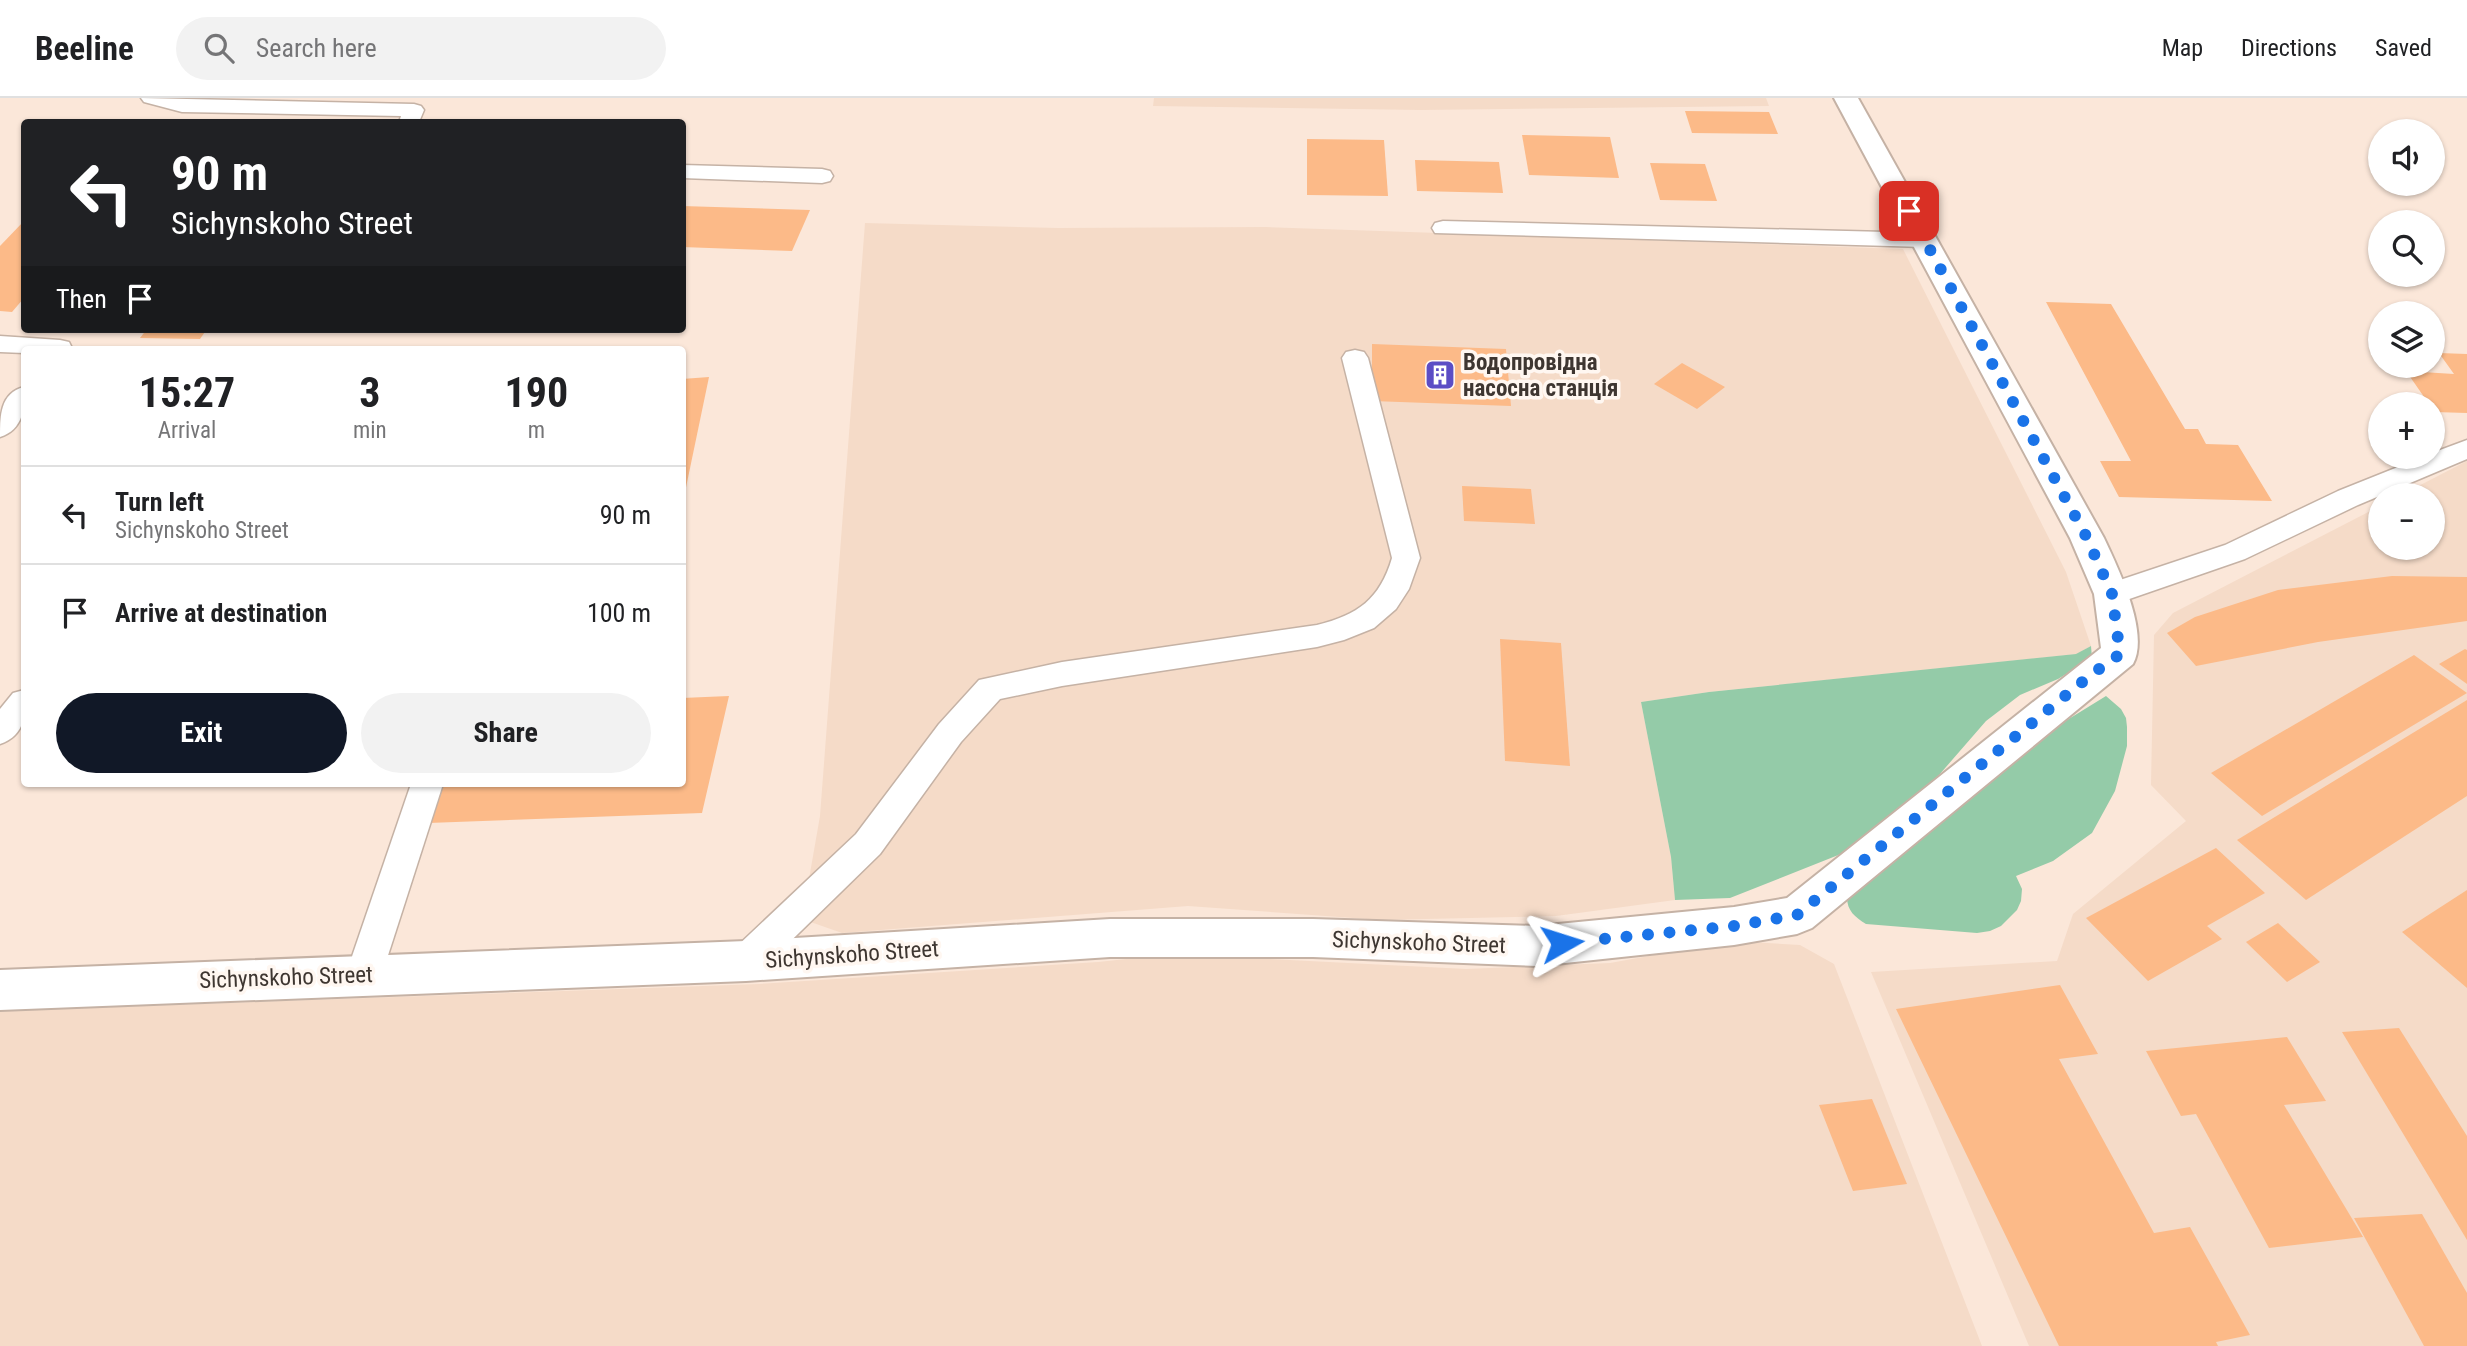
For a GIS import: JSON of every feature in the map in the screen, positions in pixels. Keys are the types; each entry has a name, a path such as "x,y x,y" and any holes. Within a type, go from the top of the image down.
{"street":[{"name":"Sichynskoho Street","path":"0,990 746,961 1110,938 1313,938 1537,946 1734,926 1797,915 2120,654 2112,594 2087,538 1846,98"}],"lane":[{"path":"151,98 183,106 414,110 410,119"},
{"path":"686,171 822,176"},
{"path":"1443,228 1925,240"},
{"path":"0,344 30,346"},
{"path":"746,961 868,844 950,733 990,690 1075,672 1317,636 1340,631 1377,611 1398,586 1406,558 1355,358"},
{"path":"0,428 21,399"},
{"path":"2112,594 2235,552 2348,498 2467,449"},
{"path":"0,731 21,706"},
{"path":"363,974 426,787"}],"shaded area":[{"path":"1154,98 1766,98 1769,106 1421,110 1153,106"},
{"path":"865,223 1058,228 1266,227 1903,249 2066,572 2091,646 2077,654 1709,692 1641,702 1671,857 1675,900 1556,916 1381,920 1188,906 842,933 802,919 820,816"},
{"path":"2467,461 2467,1346 2029,1346 1871,972 2057,961 2073,914 2186,821 2151,785 2154,635 2173,613 2368,512 2368,560 2445,560 2445,483 2424,483"},
{"path":"1732,941 1800,945 1834,964 1982,1346 0,1346 0,1011 760,984 1098,962 1174,954 1466,969 1610,963"}],"green space":[{"path":"2091,646 2092,658 2058,679 2020,695 1986,721 1926,790 1856,848 1730,898 1675,900 1671,857 1641,702 1709,692 2076,654"},
{"path":"2106,696 2121,709 2127,727 2127,746 2115,791 2092,833 2053,861 2016,876 2022,889 2021,901 2017,910 2001,926 1977,933 1866,924 1852,913 1847,897 2033,741"}],"building":[{"path":"1685,111 1769,112 1778,134 1692,133"},
{"path":"1522,135 1610,137 1619,178 1529,175"},
{"path":"1307,139 1384,140 1388,196 1307,195"},
{"path":"1415,160 1499,162 1503,193 1417,191"},
{"path":"1650,163 1705,164 1717,201 1660,200"},
{"path":"686,206 810,210 792,251 686,247"},
{"path":"21,224 21,302 12,312 0,311 0,246"},
{"path":"2046,302 2111,304 2185,429 2198,429 2206,444 2238,445 2272,501 2119,497 2100,461 2131,461"},
{"path":"144,333 204,333 200,339 140,338"},
{"name":"Водопровідна насосна станція","path":"1372,344 1506,349 1511,406 1372,401"},
{"path":"2445,353 2467,354 2467,413 2445,412 2445,392 2421,392 2411,378 2445,378 2445,373 2454,374 2445,361"},
{"path":"1682,363 1725,387 1697,409 1654,384"},
{"path":"709,377 686,487 686,379"},
{"path":"1462,486 1531,489 1535,524 1464,521"},
{"path":"2392,576 2467,577 2467,621 2318,642 2196,666 2167,633 2195,617 2278,590"},
{"path":"1500,639 1561,643 1570,766 1505,761"},
{"path":"2467,650 2467,684 2439,664"},
{"path":"2414,655 2467,693 2262,816 2211,773"},
{"path":"729,696 702,813 428,823 442,787 686,787 686,698"},
{"path":"2467,700 2467,796 2306,900 2237,840"},
{"path":"2216,848 2265,893 2207,926 2222,939 2148,981 2086,918"},
{"path":"2467,890 2467,988 2402,932"},
{"path":"2278,923 2320,962 2287,982 2246,942"},
{"path":"2060,985 2098,1054 2059,1059 2154,1233 2190,1227 2250,1335 2216,1342 2218,1346 2059,1346 1896,1009"},
{"path":"2399,1028 2467,1136 2467,1240 2342,1032"},
{"path":"2287,1037 2326,1101 2284,1105 2363,1237 2269,1248 2196,1114 2181,1116 2146,1051"},
{"path":"1872,1099 1907,1184 1853,1191 1819,1105"},
{"path":"2422,1214 2467,1293 2467,1346 2424,1346 2354,1218"}],"place":[{"name":"Водопровідна насосна станція","path":"1440,375"}],"route":[{"path":"1562,943 1734,926 1797,915 2120,654 2112,594 2087,538 1909,211"}]}
